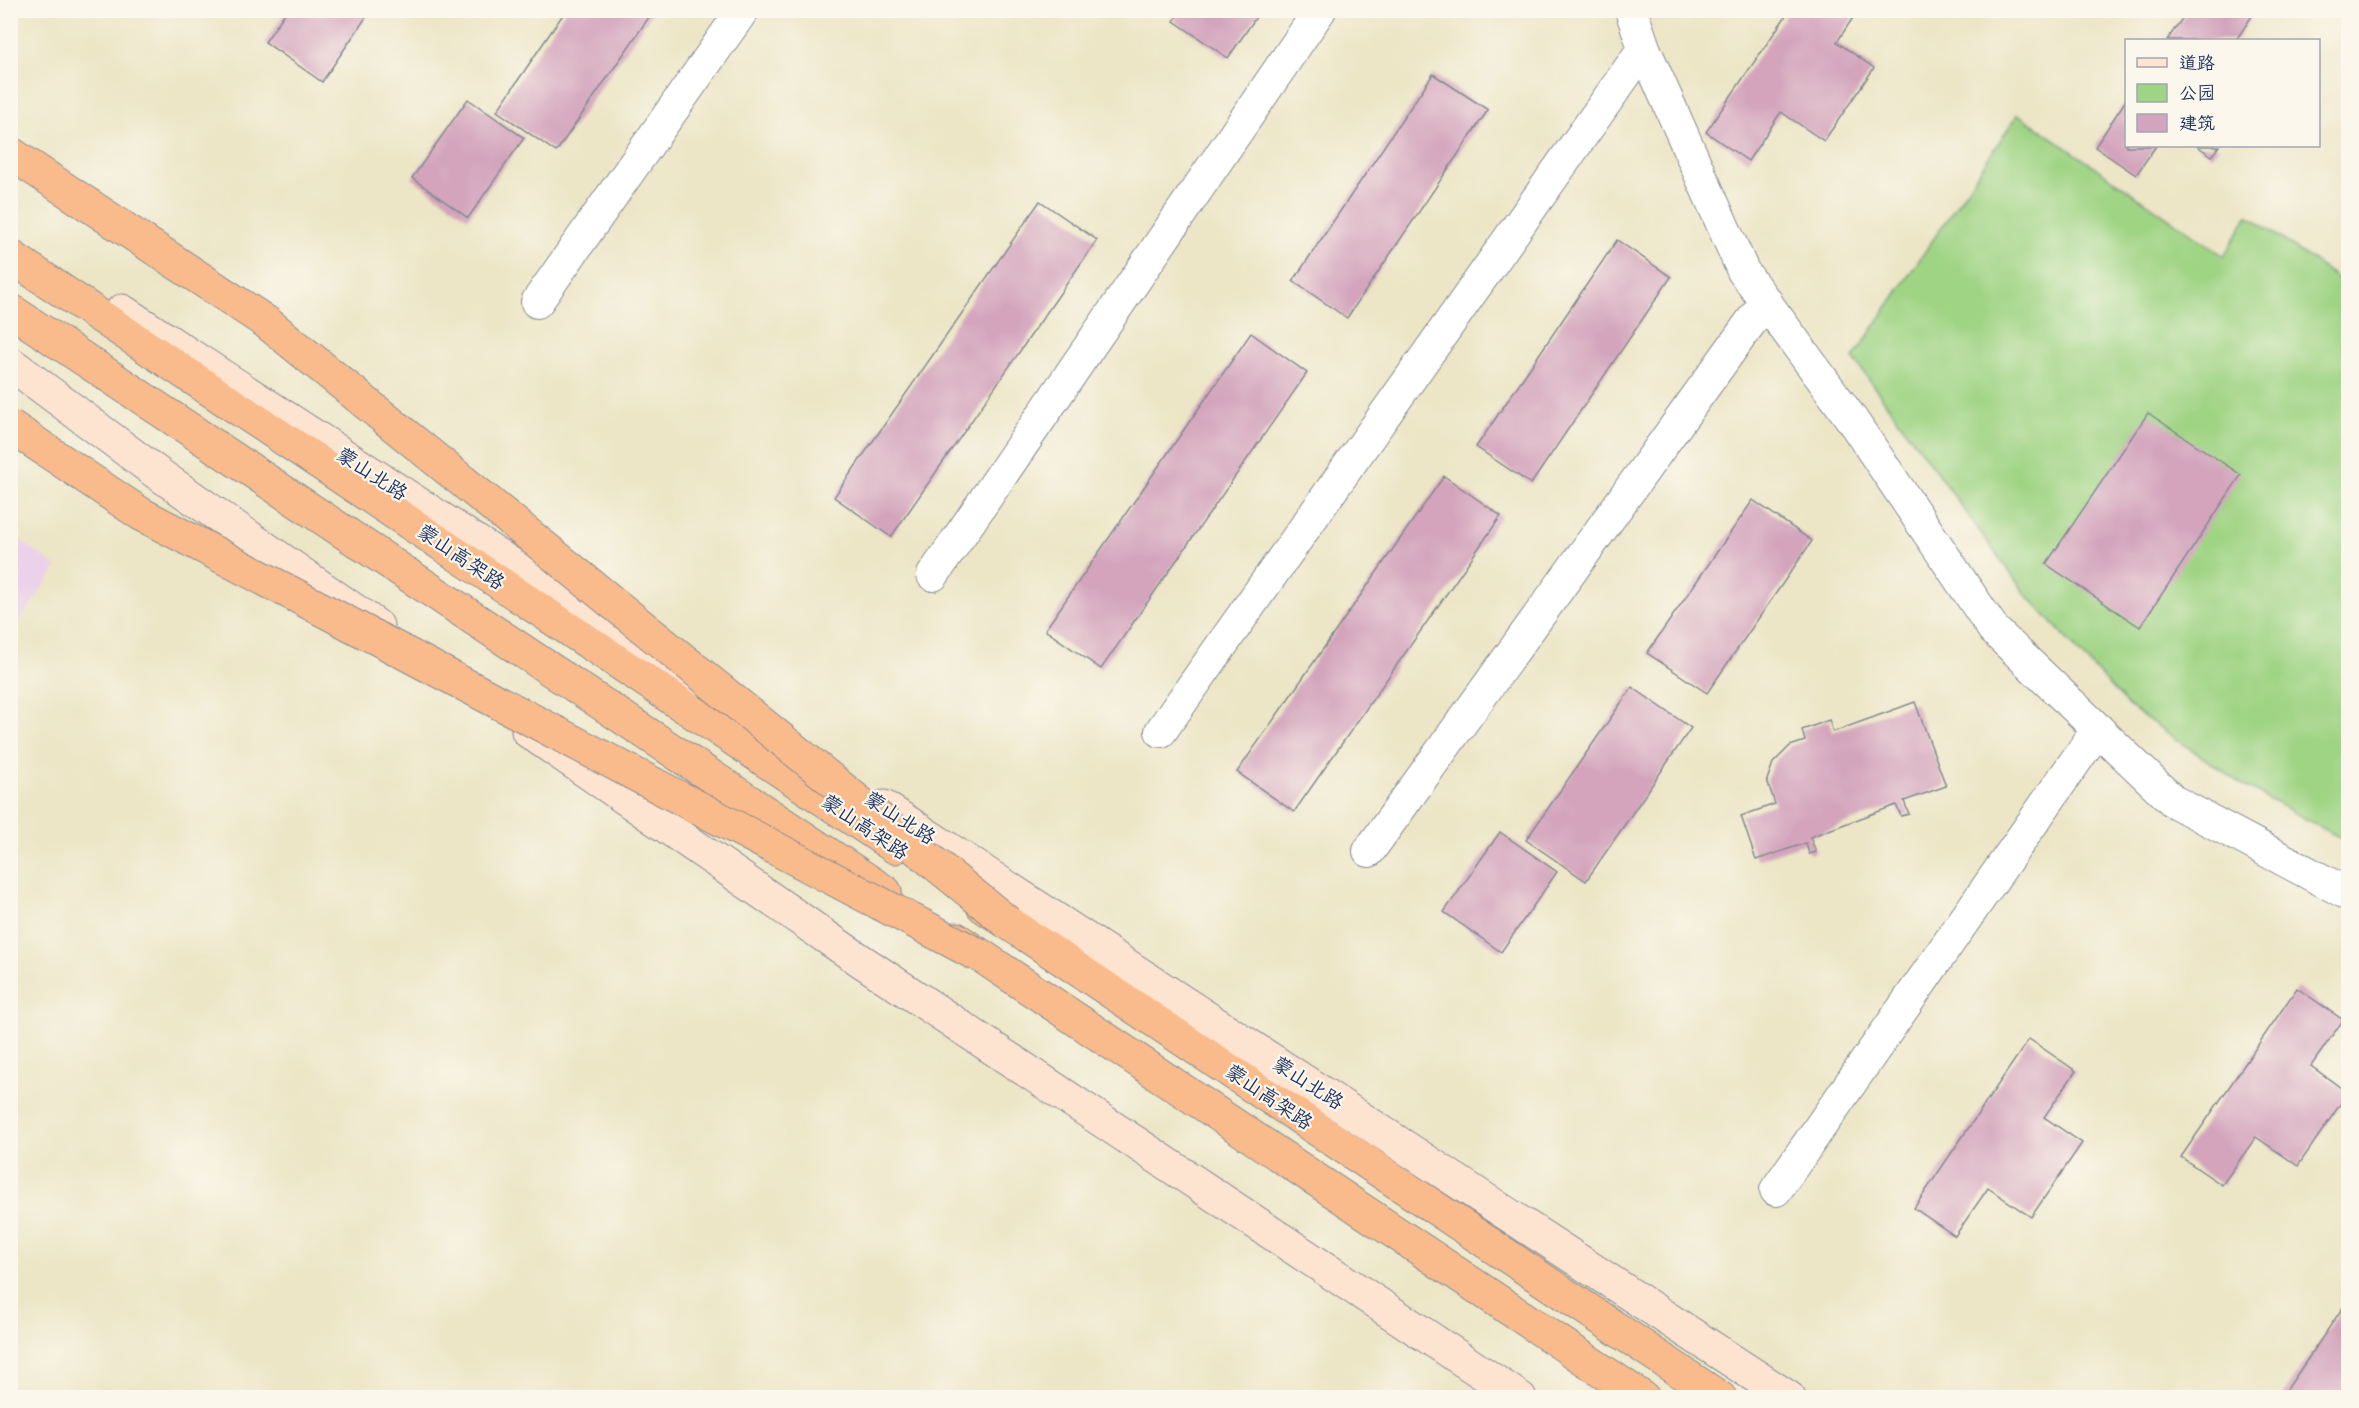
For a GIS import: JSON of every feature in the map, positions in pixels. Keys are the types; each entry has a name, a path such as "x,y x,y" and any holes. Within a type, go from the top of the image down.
{"highway":[{"path":"10,153 266,322 1007,922"},
{"name":"蒙山高架路","path":"10,256 1720,1398"},
{"path":"10,310 1643,1398"},
{"path":"10,426 141,514 978,955"}],"main road":[{"name":"蒙山北路","path":"10,239 1789,1398"},
{"path":"10,363 157,473 844,950 1520,1398"}],"street":[{"path":"537,302 743,10"},
{"path":"933,575 1320,10"},
{"path":"1631,10 1644,48 1743,271 1850,417 1994,630 2173,801 2349,894"},
{"path":"1161,731 1644,48"},
{"path":"1369,851 1766,301"},
{"path":"1776,1190 2098,729"}],"shaded area":[{"path":"11,534 57,567 11,633"}],"green space":[{"path":"2018,114 2224,256 2248,215 2348,286 2348,842 2243,785 2127,705 2025,593 1853,358"}],"building":[{"path":"287,10 371,10 322,82 265,42"},
{"path":"566,10 654,10 556,152 497,111"},
{"path":"1181,10 1261,10 1228,58 1174,21"},
{"path":"1790,10 1858,10 1837,42 1874,68 1824,141 1781,112 1748,161 1706,132"},
{"path":"2188,10 2256,10 2237,39 2168,39"},
{"path":"1433,74 1488,110 1347,318 1293,281"},
{"path":"468,99 524,138 468,218 412,178"},
{"path":"2125,102 2125,147 2155,147 2136,175 2095,147"},
{"path":"2198,147 2218,147 2212,156"},
{"path":"1040,201 1097,240 891,537 834,497"},
{"path":"1617,240 1671,277 1531,484 1476,447"},
{"path":"1251,333 1307,373 1101,669 1045,630"},
{"path":"2148,413 2241,475 2140,627 2046,564"},
{"path":"1444,476 1501,516 1294,812 1237,772"},
{"path":"1753,500 1812,541 1707,693 1647,653"},
{"path":"1632,687 1691,728 1586,881 1526,840"},
{"path":"1915,702 1946,786 1904,801 1909,814 1901,816 1896,805 1810,837 1816,852 1809,854 1806,843 1756,860 1741,816 1775,804 1767,780 1773,763 1790,746 1805,741 1802,730 1829,720 1833,732"},
{"path":"1500,832 1557,872 1501,952 1444,912"},
{"path":"2297,988 2343,1020 2311,1066 2348,1093 2298,1166 2256,1137 2222,1185 2181,1157"},
{"path":"2029,1039 2076,1071 2044,1117 2082,1143 2031,1217 1988,1188 1955,1236 1914,1208"},
{"path":"2348,1300 2348,1398 2281,1398"}]}
